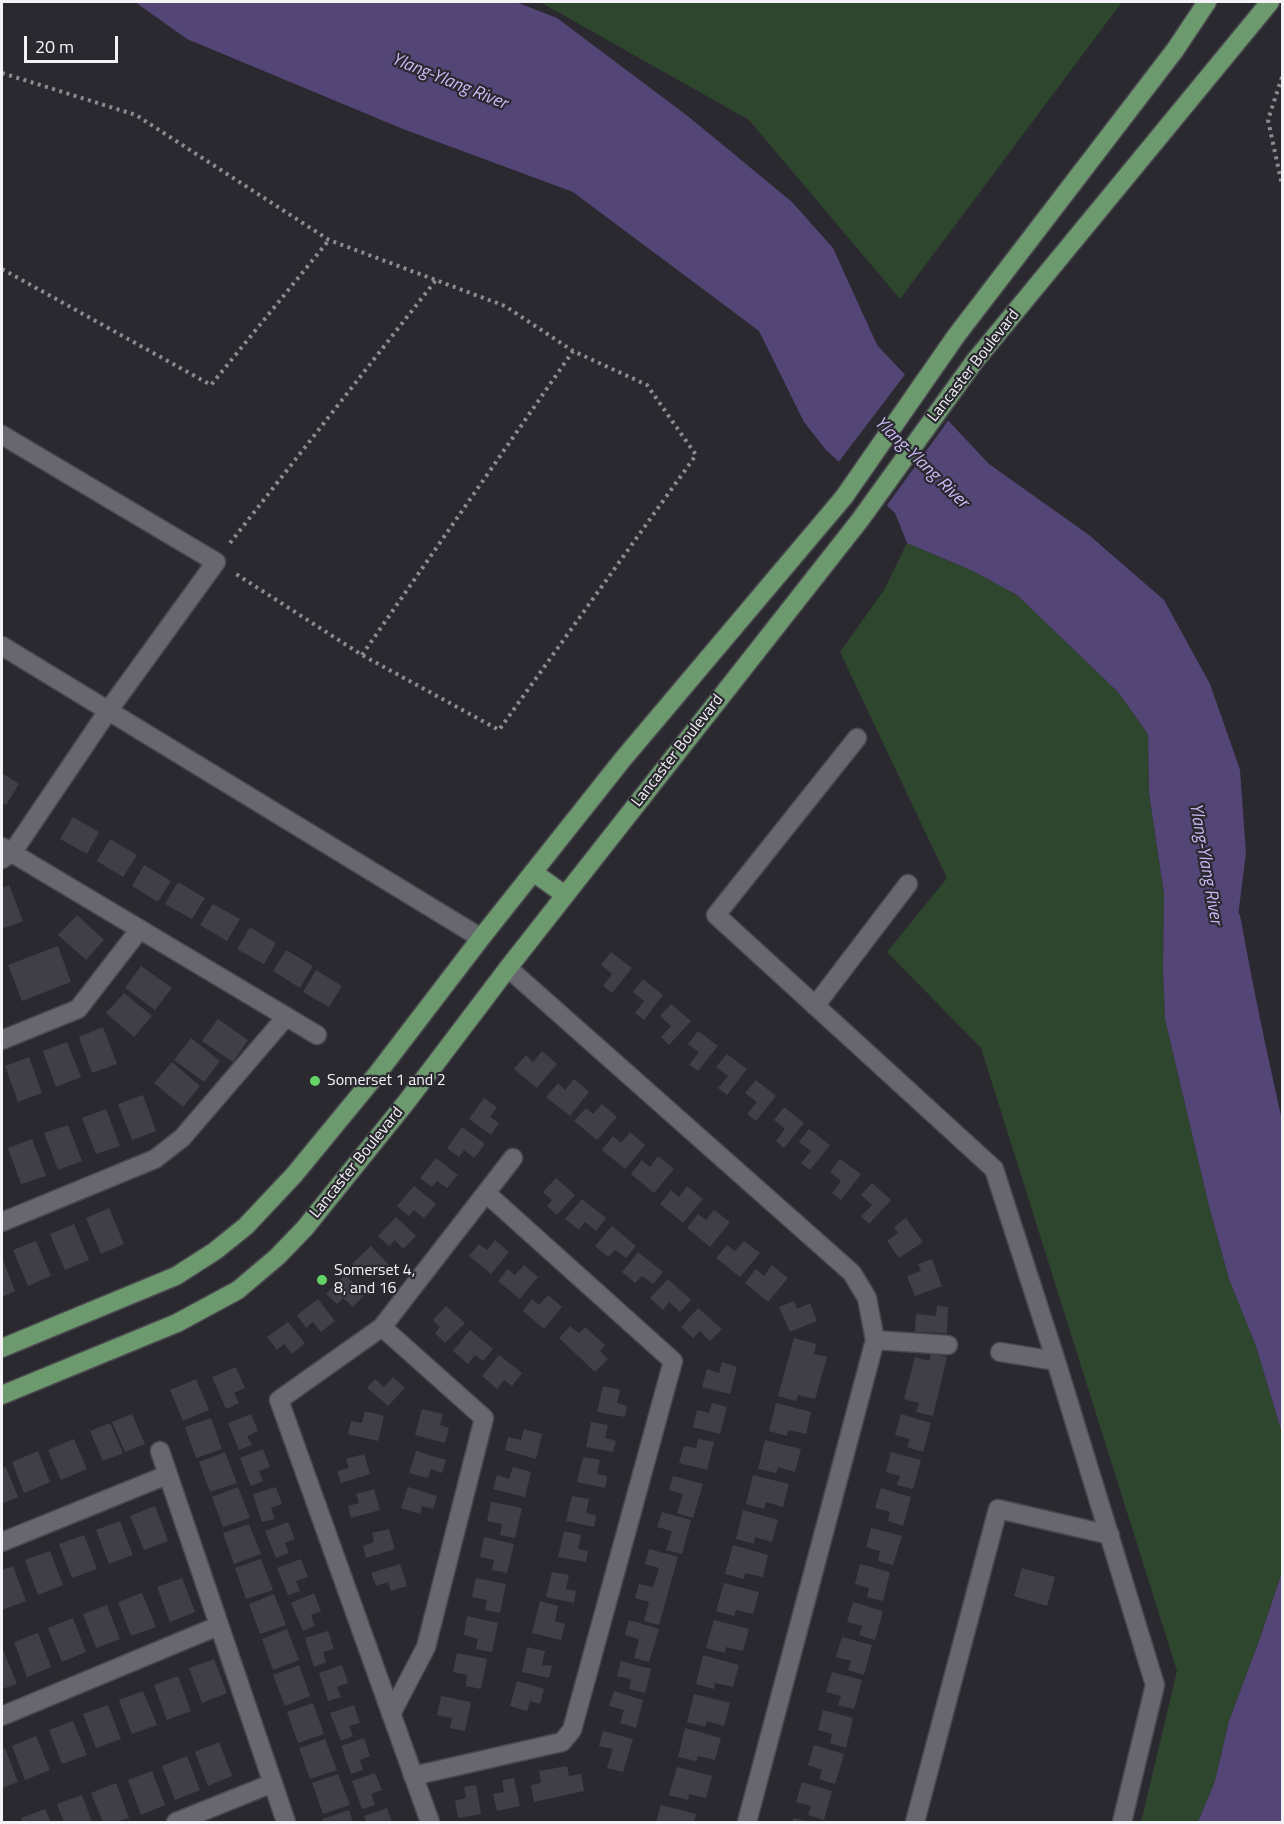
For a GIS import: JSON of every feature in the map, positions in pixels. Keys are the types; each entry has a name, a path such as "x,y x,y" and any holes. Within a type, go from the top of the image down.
{"main road":[{"name":"Lancaster Boulevard","path":"2,1348 176,1276 215,1251 246,1226 294,1174 376,1074 623,759 844,497 956,336 1175,50 1207,2"},
{"name":"Lancaster Boulevard","path":"2,1395 177,1323 238,1290 305,1228 408,1100 508,968 860,520 974,362 1270,2"},
{"path":"533,872 565,896"}],"street":[{"path":"2,435 216,561 5,853 140,929 317,1035"},
{"path":"2,646 481,938"},
{"path":"857,738 716,915 994,1169 1056,1360 1155,1685 1122,1822"},
{"path":"815,1006 908,884"},
{"path":"2,1040 78,1009 140,929"},
{"path":"508,968 852,1273 867,1298 875,1340 747,1822"},
{"path":"2,1222 154,1159 182,1138 286,1017"},
{"path":"430,1822 279,1400 382,1327 513,1158"},
{"path":"413,1776 562,1742 572,1731 673,1361 486,1193"},
{"path":"382,1327 484,1418 426,1647 391,1714"},
{"path":"875,1340 948,1345"},
{"path":"1000,1352 1056,1360"},
{"path":"160,1451 286,1822"},
{"path":"2,1542 167,1475"},
{"path":"915,1822 998,1509 1110,1535"},
{"path":"2,1716 218,1626"},
{"path":"176,1822 273,1783"}],"path":[{"path":"2,73 136,115 329,240 436,280 505,306 573,351 647,385 696,455 499,730 362,655 216,561 436,280"},
{"path":"1282,77 1268,120 1282,185"},
{"path":"2,269 211,385 329,240"},
{"path":"362,655 573,351"}],"green space":[{"path":"540,2 1122,2 900,299 749,120"},
{"path":"907,543 973,571 1017,595 1118,692 1148,734 1149,793 1164,894 1165,1019 1209,1206 1229,1279 1256,1346 1282,1433 1282,1572 1229,1721 1215,1781 1198,1822 1141,1822 1177,1671 981,1048 887,952 947,878 840,652 884,590"}],"water":[{"path":"135,2 516,2 557,18 689,117 792,202 833,248 877,345 989,464 1089,535 1164,600 1210,684 1240,770 1246,853 1227,1004 1251,1101 1282,1196 1282,1433 1256,1346 1229,1279 1209,1206 1165,1019 1164,894 1149,793 1148,734 1118,692 1017,595 973,571 907,543 895,513 826,450 804,422 759,331 573,192 403,129 187,39"},
{"path":"1282,1572 1282,1822 1198,1822 1215,1781 1229,1721"}],"pier":[{"path":"907,372 950,418 885,508 837,464"}],"building":[{"path":"2,773 19,784 6,805 2,803"},
{"path":"73,817 99,832 87,854 60,839"},
{"path":"110,839 137,855 123,877 97,861"},
{"path":"144,865 171,881 158,902 132,886"},
{"path":"178,882 205,898 192,919 165,904"},
{"path":"9,885 23,921 2,929 2,888"},
{"path":"213,904 240,919 227,941 200,925"},
{"path":"77,915 104,940 86,960 58,935"},
{"path":"250,927 276,943 264,964 237,949"},
{"path":"58,946 71,982 22,1001 8,965"},
{"path":"286,950 313,966 300,988 273,971"},
{"path":"611,952 632,968 612,993 603,986 612,974 601,965"},
{"path":"141,966 172,988 155,1010 125,988"},
{"path":"316,970 342,986 329,1007 303,992"},
{"path":"643,979 663,995 644,1020 635,1013 644,1001 633,992"},
{"path":"124,993 152,1016 134,1037 106,1013"},
{"path":"671,1004 691,1021 669,1045 661,1037 671,1026 660,1016"},
{"path":"218,1019 248,1040 233,1062 202,1041"},
{"path":"103,1027 117,1064 92,1073 79,1037"},
{"path":"698,1031 718,1046 698,1071 689,1065 699,1052 688,1044"},
{"path":"191,1038 220,1061 204,1082 174,1060"},
{"path":"67,1042 81,1077 56,1087 43,1051"},
{"path":"542,1051 557,1064 537,1088 514,1069 526,1055 533,1062"},
{"path":"727,1054 747,1069 727,1095 718,1088 728,1076 716,1067"},
{"path":"29,1057 42,1093 18,1102 5,1066"},
{"path":"172,1062 200,1086 183,1107 154,1083"},
{"path":"574,1079 589,1092 570,1116 546,1097 558,1083 565,1090"},
{"path":"756,1080 776,1096 756,1121 747,1114 757,1102 745,1093"},
{"path":"143,1095 156,1131 132,1140 118,1104"},
{"path":"484,1098 497,1107 490,1117 499,1123 491,1135 469,1119"},
{"path":"602,1104 617,1117 597,1140 574,1121 586,1108 593,1114"},
{"path":"784,1107 804,1123 784,1148 776,1141 785,1129 774,1120"},
{"path":"106,1109 120,1146 96,1154 82,1118"},
{"path":"68,1125 82,1161 58,1170 44,1133"},
{"path":"462,1127 485,1144 474,1158 464,1150 459,1157 447,1148"},
{"path":"809,1129 830,1145 810,1170 801,1163 811,1151 799,1142"},
{"path":"630,1132 645,1145 625,1169 602,1150 613,1136 621,1143"},
{"path":"32,1139 46,1176 21,1184 8,1148"},
{"path":"658,1156 674,1169 654,1193 631,1174 642,1160 650,1167"},
{"path":"436,1158 458,1175 447,1188 437,1181 432,1187 420,1178"},
{"path":"840,1159 861,1174 841,1200 832,1193 841,1181 830,1172"},
{"path":"556,1178 575,1195 557,1215 547,1206 552,1200 543,1192"},
{"path":"872,1183 891,1200 869,1224 861,1216 872,1205 861,1195"},
{"path":"414,1186 436,1204 424,1218 414,1210 409,1216 397,1206"},
{"path":"687,1186 703,1199 683,1223 660,1204 671,1190 679,1197"},
{"path":"582,1199 606,1218 596,1231 585,1222 579,1230 565,1219"},
{"path":"109,1208 124,1244 101,1254 86,1218"},
{"path":"714,1210 730,1222 710,1247 687,1228 698,1214 706,1220"},
{"path":"396,1217 416,1236 403,1249 395,1240 389,1246 378,1236"},
{"path":"906,1218 923,1242 899,1258 887,1241 898,1233 894,1227"},
{"path":"74,1224 89,1260 65,1270 50,1234"},
{"path":"612,1226 636,1246 626,1258 615,1250 608,1257 595,1246"},
{"path":"495,1240 509,1252 491,1274 469,1256 479,1244 487,1250"},
{"path":"36,1241 51,1276 28,1286 13,1250"},
{"path":"744,1241 760,1253 740,1277 716,1258 727,1245 735,1251"},
{"path":"371,1246 390,1266 378,1278 369,1269 363,1275 352,1264"},
{"path":"638,1252 663,1272 653,1284 642,1276 635,1283 622,1272"},
{"path":"2,1258 15,1291 2,1297"},
{"path":"932,1259 942,1286 915,1296 907,1276 921,1271 918,1264"},
{"path":"524,1265 538,1277 520,1299 498,1281 508,1269 515,1275"},
{"path":"772,1265 788,1278 768,1302 745,1283 756,1269 764,1276"},
{"path":"345,1275 365,1294 353,1307 343,1298 337,1304 326,1294"},
{"path":"668,1279 691,1300 680,1312 669,1302 663,1310 650,1298"},
{"path":"548,1295 562,1307 544,1329 523,1311 532,1299 539,1305"},
{"path":"318,1299 335,1321 321,1332 313,1322 306,1328 297,1315"},
{"path":"794,1301 797,1309 810,1303 817,1321 790,1332 779,1307"},
{"path":"446,1306 465,1323 445,1343 435,1333 440,1327 433,1320"},
{"path":"937,1306 948,1307 947,1333 915,1332 916,1314 936,1316"},
{"path":"698,1308 722,1329 710,1341 700,1331 693,1338 681,1327"},
{"path":"288,1322 305,1343 292,1354 284,1344 277,1350 267,1337"},
{"path":"570,1326 579,1333 585,1327 605,1345 600,1351 608,1359 595,1372 559,1338"},
{"path":"470,1330 493,1349 483,1361 475,1355 468,1364 453,1351"},
{"path":"794,1338 816,1344 814,1354 827,1357 815,1399 798,1395 796,1401 778,1396"},
{"path":"931,1353 947,1357 933,1416 916,1412 919,1403 904,1399 915,1357 929,1361"},
{"path":"499,1355 522,1373 512,1386 504,1380 497,1389 482,1376"},
{"path":"722,1362 737,1367 730,1394 702,1387 707,1369 719,1373"},
{"path":"236,1367 245,1388 234,1393 239,1403 226,1409 212,1377"},
{"path":"393,1377 405,1388 388,1406 367,1388 375,1379 384,1387"},
{"path":"196,1379 209,1410 183,1421 170,1390"},
{"path":"603,1386 620,1390 617,1403 627,1406 625,1417 597,1412"},
{"path":"712,1403 727,1407 720,1434 693,1427 697,1410 709,1413"},
{"path":"776,1403 811,1412 806,1434 788,1430 787,1436 769,1431"},
{"path":"422,1409 443,1414 440,1425 449,1428 445,1443 415,1435"},
{"path":"365,1411 384,1416 378,1441 348,1434 351,1421 362,1423"},
{"path":"132,1414 145,1444 125,1452 112,1422"},
{"path":"251,1414 258,1431 247,1436 252,1445 239,1450 228,1423"},
{"path":"901,1414 931,1423 923,1452 907,1447 910,1439 895,1435"},
{"path":"211,1418 222,1449 196,1458 185,1427"},
{"path":"591,1422 608,1425 605,1438 616,1441 613,1452 586,1447"},
{"path":"110,1423 123,1453 103,1461 90,1431"},
{"path":"524,1429 542,1434 536,1459 505,1450 508,1437 521,1440"},
{"path":"74,1439 87,1469 61,1480 48,1450"},
{"path":"698,1439 714,1442 707,1470 679,1463 684,1446 696,1448"},
{"path":"765,1440 801,1449 795,1472 778,1467 776,1473 758,1469"},
{"path":"263,1449 270,1467 259,1471 263,1481 251,1486 240,1458"},
{"path":"38,1451 50,1482 24,1493 12,1462"},
{"path":"416,1451 446,1460 442,1473 431,1469 428,1478 409,1473"},
{"path":"225,1452 237,1483 210,1492 199,1462"},
{"path":"891,1452 921,1460 913,1489 897,1485 900,1476 886,1472"},
{"path":"364,1454 370,1474 341,1483 337,1471 349,1468 346,1459"},
{"path":"583,1457 600,1460 597,1474 607,1476 605,1488 577,1482"},
{"path":"6,1467 18,1497 2,1504 2,1468"},
{"path":"513,1467 531,1472 525,1497 493,1489 497,1475 509,1479"},
{"path":"753,1475 789,1484 783,1507 766,1502 764,1509 746,1504"},
{"path":"673,1476 703,1484 693,1518 677,1513 683,1494 669,1490"},
{"path":"238,1487 250,1518 223,1527 212,1497"},
{"path":"276,1487 282,1504 271,1508 275,1519 262,1522 253,1494"},
{"path":"408,1487 437,1496 433,1509 422,1506 420,1514 401,1508"},
{"path":"881,1488 911,1497 903,1526 888,1521 890,1512 875,1508"},
{"path":"374,1489 380,1510 351,1518 348,1506 359,1503 356,1494"},
{"path":"572,1496 589,1499 586,1513 596,1515 594,1527 566,1521"},
{"path":"491,1502 522,1508 515,1538 500,1535 502,1524 487,1521"},
{"path":"155,1506 168,1541 144,1550 130,1516"},
{"path":"743,1510 778,1520 772,1542 755,1537 754,1544 736,1539"},
{"path":"662,1512 691,1520 682,1554 666,1550 672,1531 657,1527"},
{"path":"120,1521 133,1555 109,1564 96,1530"},
{"path":"288,1522 295,1539 285,1543 289,1553 276,1558 265,1531"},
{"path":"249,1524 261,1554 234,1564 223,1533"},
{"path":"871,1528 902,1536 893,1565 878,1561 880,1551 866,1547"},
{"path":"389,1529 395,1549 366,1558 363,1546 374,1542 372,1533"},
{"path":"564,1531 581,1535 578,1549 588,1551 586,1562 558,1557"},
{"path":"84,1535 97,1569 72,1578 59,1544"},
{"path":"484,1537 514,1544 507,1573 492,1570 494,1560 480,1557"},
{"path":"733,1545 768,1555 763,1577 745,1573 744,1579 725,1574"},
{"path":"649,1549 678,1557 659,1625 644,1621 649,1602 635,1598 639,1584 653,1587 659,1568 645,1564"},
{"path":"50,1551 63,1585 38,1595 25,1560"},
{"path":"261,1559 273,1590 246,1599 235,1568"},
{"path":"301,1559 308,1577 296,1581 300,1591 288,1595 277,1568"},
{"path":"400,1564 407,1586 391,1591 388,1582 376,1586 371,1573"},
{"path":"860,1564 890,1572 883,1601 867,1597 869,1588 855,1584"},
{"path":"13,1566 26,1601 2,1610 2,1570"},
{"path":"1022,1568 1055,1577 1047,1606 1014,1596"},
{"path":"552,1572 569,1575 566,1589 576,1591 574,1603 546,1597"},
{"path":"182,1578 195,1612 170,1622 157,1587"},
{"path":"476,1578 506,1584 500,1613 485,1610 487,1600 472,1597"},
{"path":"724,1583 759,1592 753,1614 736,1610 734,1616 716,1611"},
{"path":"142,1593 156,1627 131,1636 118,1602"},
{"path":"314,1593 321,1611 311,1615 315,1626 303,1631 291,1603"},
{"path":"274,1594 286,1625 260,1634 249,1604"},
{"path":"540,1601 558,1606 555,1621 565,1624 561,1640 532,1633"},
{"path":"853,1602 883,1611 875,1640 859,1635 862,1626 847,1622"},
{"path":"107,1605 120,1639 96,1648 83,1614"},
{"path":"467,1616 498,1623 492,1652 476,1649 478,1639 464,1635"},
{"path":"73,1618 86,1652 62,1662 48,1628"},
{"path":"629,1620 659,1629 649,1662 634,1658 639,1639 625,1635"},
{"path":"714,1620 749,1629 743,1651 726,1647 725,1653 706,1648"},
{"path":"287,1629 299,1660 273,1670 262,1639"},
{"path":"328,1631 334,1649 323,1652 326,1662 314,1667 305,1638"},
{"path":"38,1633 51,1667 27,1677 14,1642"},
{"path":"842,1637 872,1645 864,1675 848,1670 851,1661 836,1657"},
{"path":"527,1647 545,1651 542,1665 552,1666 549,1678 522,1672"},
{"path":"2,1650 17,1684 2,1689"},
{"path":"457,1653 487,1659 481,1689 466,1686 467,1675 453,1672"},
{"path":"703,1655 739,1665 733,1687 715,1683 714,1689 696,1684"},
{"path":"214,1659 227,1693 202,1703 189,1668"},
{"path":"621,1661 651,1669 645,1693 629,1689 631,1679 617,1676"},
{"path":"299,1665 310,1696 285,1706 273,1675"},
{"path":"342,1665 348,1683 337,1687 341,1697 328,1701 319,1673"},
{"path":"832,1672 862,1680 854,1709 838,1705 841,1696 826,1692"},
{"path":"178,1676 191,1711 167,1720 154,1685"},
{"path":"517,1681 544,1689 540,1704 530,1701 527,1711 510,1706"},
{"path":"143,1691 157,1725 132,1734 119,1700"},
{"path":"614,1691 643,1700 636,1728 620,1723 624,1710 609,1706"},
{"path":"694,1694 730,1703 724,1726 707,1721 705,1727 687,1722"},
{"path":"441,1696 471,1702 465,1731 450,1728 452,1718 437,1715"},
{"path":"313,1703 324,1734 298,1743 287,1712"},
{"path":"108,1705 121,1739 96,1748 83,1714"},
{"path":"354,1705 360,1723 349,1726 353,1736 341,1741 330,1713"},
{"path":"823,1710 853,1718 846,1748 830,1743 832,1734 818,1730"},
{"path":"73,1721 87,1755 62,1764 49,1730"},
{"path":"685,1728 721,1738 715,1760 698,1756 696,1761 678,1757"},
{"path":"603,1731 633,1739 623,1772 607,1768 613,1749 599,1746"},
{"path":"36,1736 50,1770 25,1780 12,1746"},
{"path":"364,1738 370,1756 360,1760 363,1770 351,1774 341,1746"},
{"path":"325,1739 337,1770 310,1779 299,1748"},
{"path":"219,1742 232,1776 208,1786 195,1752"},
{"path":"814,1745 844,1754 835,1784 819,1779 822,1770 808,1765"},
{"path":"5,1748 18,1782 2,1788 2,1749"},
{"path":"187,1756 200,1790 175,1800 162,1766"},
{"path":"567,1766 569,1776 581,1774 584,1791 534,1802 531,1785 541,1783 539,1771"},
{"path":"677,1767 712,1776 706,1798 689,1794 688,1800 669,1795"},
{"path":"152,1771 165,1805 141,1815 128,1780"},
{"path":"375,1773 382,1790 371,1794 375,1805 362,1809 352,1781"},
{"path":"338,1774 350,1805 323,1814 312,1783"},
{"path":"514,1778 520,1806 497,1811 493,1794 504,1792 502,1780"},
{"path":"802,1782 832,1791 824,1820 808,1815 811,1806 796,1802"},
{"path":"116,1783 129,1818 116,1822 103,1822 91,1793"},
{"path":"476,1785 481,1814 458,1818 455,1801 466,1798 464,1787"},
{"path":"82,1795 92,1822 64,1822 57,1804"},
{"path":"661,1805 696,1814 694,1822 656,1822"},
{"path":"387,1808 392,1822 366,1822 364,1816"},
{"path":"45,1809 51,1822 23,1822 21,1818"},
{"path":"349,1810 353,1822 324,1822 322,1819"},
{"path":"794,1818 808,1822 792,1822"}],"waterway":[{"name":"Ylang-Ylang River","path":"1213,925 1245,1085 1282,1243"}],"place":[{"name":"Somerset 1 and 2","path":"315,1081"},
{"name":"Somerset 4, 8, and 16","path":"322,1280"}]}
